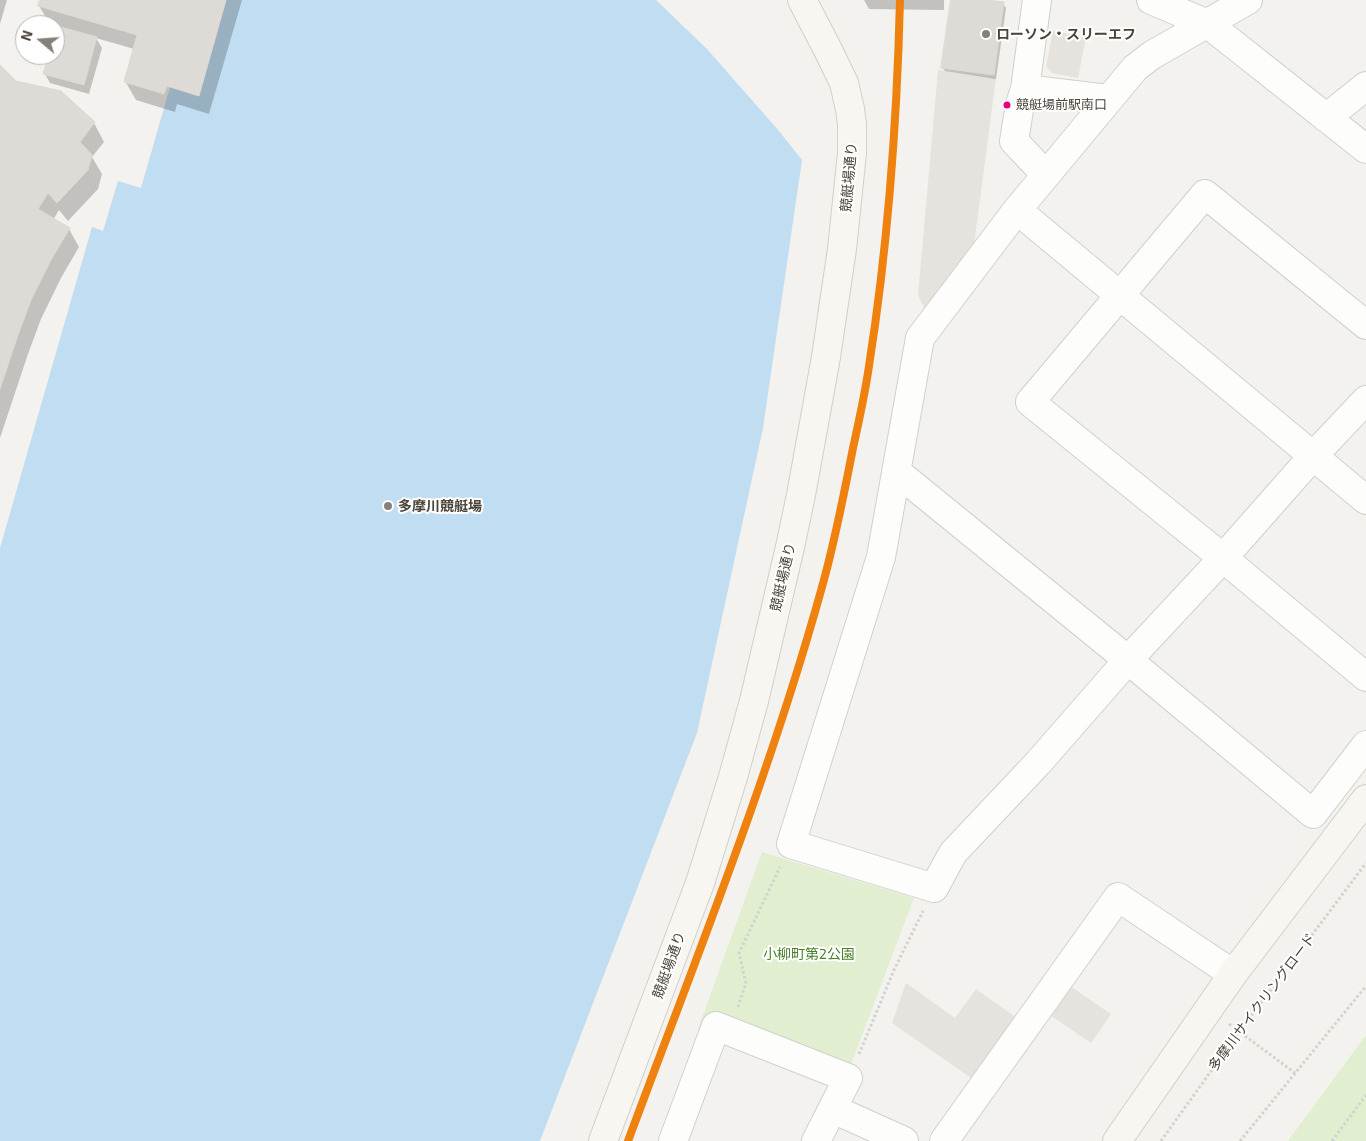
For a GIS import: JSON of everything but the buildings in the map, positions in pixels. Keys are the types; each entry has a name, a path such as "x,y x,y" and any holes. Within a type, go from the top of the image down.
{"street":[{"name":"競艇場通り","path":"603,1141 700,883 734,777 790,547 826,357 842,249 852,153 852,124 844,83 802,0"},
{"path":"1037,0 1025,89 1020,104 1014,141 1046,175"},
{"path":"1152,0 1208,24 1366,149"},
{"path":"1248,0 1146,59 1135,68 1018,210 920,338 881,557 791,844 934,888 953,853 1038,763 1128,660 1366,400"},
{"path":"1326,118 1366,86"},
{"path":"1025,89 1108,99"},
{"path":"1366,325 1205,194 1030,402 1223,558 1366,677"},
{"path":"1018,210 1366,500"},
{"path":"897,472 1313,814 1366,746"},
{"path":"1117,1141 1233,974 1366,799"},
{"path":"944,1141 1118,897 1233,974"},
{"path":"673,1141 716,1026 848,1078 816,1141"},
{"path":"833,1109 904,1141"}],"path":[{"path":"730,1031 746,983 739,953 791,844"},
{"name":"多摩川サイクリングロード","path":"1161,1141 1238,1032 1366,864"},
{"path":"848,1078 894,970 934,888"},
{"path":"1240,1141 1366,986"},
{"path":"1209,1008 1238,1032 1295,1073"},
{"path":"1332,1141 1366,1095"}],"green space":[{"name":"小柳町第2公園","path":"762,852 914,898 846,1078 698,1029"},
{"path":"1366,1035 1366,1141 1288,1141"}],"shaded area":[{"path":"1053,31 1086,37 1078,78 1052,73 1046,66"},
{"path":"938,70 996,78 973,253 926,312 918,295"},
{"path":"906,983 955,1018 976,989 1017,1018 974,1080 892,1023"},
{"path":"1070,986 1111,1014 1091,1043 1050,1015"}],"water":[{"name":"多摩川競艇場","path":"195,0 656,0 707,49 802,160 763,428 697,733 540,1141 0,1141 0,548 92,227 103,231 118,181 141,188"}],"transit line":[{"path":"628,1141 756,797 802,657 831,552 866,387 876,321 894,138 900,0"}],"place":[{"name":"ローソン・スリーエフ","path":"986,34"},
{"name":"競艇場前駅南口","path":"1007,105"},
{"name":"多摩川競艇場","path":"388,506"}]}
